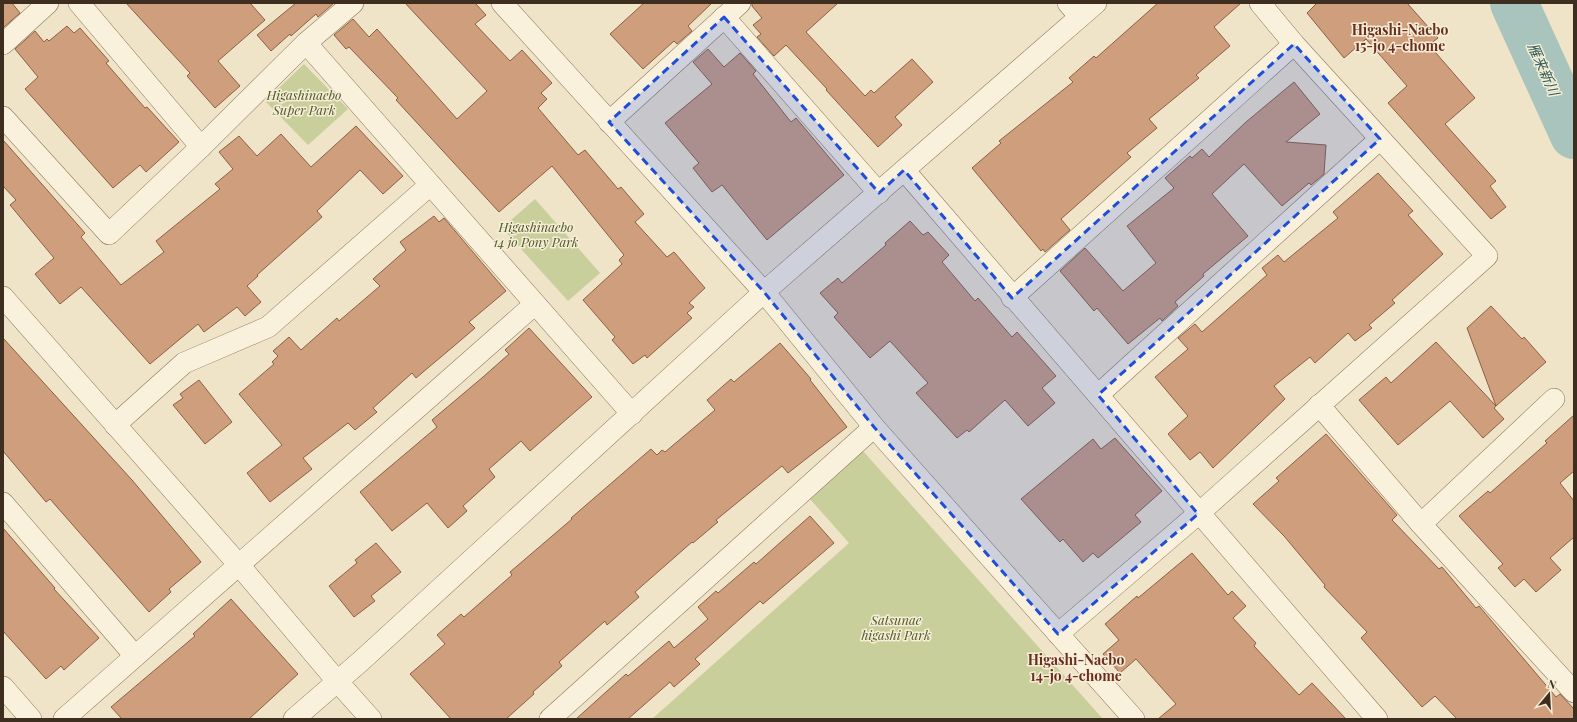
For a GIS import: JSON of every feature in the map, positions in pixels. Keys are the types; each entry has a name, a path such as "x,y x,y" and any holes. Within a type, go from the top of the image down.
{"street":[{"path":"3,44 48,3"},
{"path":"79,3 200,148"},
{"path":"3,117 109,234 200,148 306,43 353,3"},
{"path":"502,3 764,292 874,427 1134,719"},
{"path":"609,122 740,3"},
{"path":"294,719 361,662 764,292 879,193 1074,10 1096,3"},
{"path":"1058,634 1198,514 1487,256 1294,44 1260,3"},
{"path":"724,17 879,193"},
{"path":"306,43 632,414"},
{"path":"1012,298 1294,44"},
{"path":"1098,395 1380,139"},
{"path":"904,170 1012,298 1098,395 1198,514 1376,719"},
{"path":"115,425 184,363 268,327 430,185"},
{"path":"3,297 239,565 371,719"},
{"path":"64,719 535,304"},
{"path":"1421,524 1554,399"},
{"path":"1319,405 1421,524 1574,692"},
{"path":"550,719 874,427"},
{"path":"3,503 135,656"},
{"path":"3,687 31,719"}],"highlighted area":[{"path":"724,17 879,193 904,170 1012,298 1294,44 1380,139 1098,395 1198,514 1058,634 874,427 764,292 609,122"}],"green space":[{"name":"Higashinaebo Super Park","path":"304,64 348,109 308,145 265,101"},
{"name":"Higashinaebo 14 jo Pony Park","path":"535,199 600,273 568,301 502,228"},
{"name":"Satsunae higashi Park","path":"863,451 1103,719 652,719 849,543 810,499"}],"building":[{"path":"3,3 12,3 20,13 3,28"},
{"path":"126,3 250,3 265,20 218,61 240,86 215,108 187,76 190,73"},
{"path":"296,3 334,3 318,17 316,14 271,51 257,35"},
{"path":"405,3 475,3 486,15 475,24 510,61 522,50 552,83 541,93 547,99 538,108 578,155 585,150 618,189 621,187 644,214 635,222 667,257 674,252 705,288 689,303 694,307 687,313 692,318 647,358 645,355 633,364 612,340 615,337 583,300 622,264 619,260 624,255 552,166 499,212 396,100 398,98 349,47 346,49 334,35 353,19 369,37 377,29 457,119 487,91"},
{"path":"644,3 712,3 688,26 692,31 677,44 674,41 643,69 610,34"},
{"path":"752,3 838,3 806,32 865,96 871,90 874,93 912,59 933,82 895,117 902,125 878,147 786,45 774,56 757,37 761,34 753,25 762,18 752,6"},
{"path":"1158,3 1241,3 1214,27 1230,46 1196,75 1199,78 1149,119 1157,128 1127,153 1131,157 1061,219 1070,230 1045,252 1043,249 1041,251 972,168 1001,143 999,141 1073,82 1069,78 1094,56 1096,58"},
{"path":"1317,3 1407,3 1438,38 1429,45 1475,98 1445,124 1496,181 1490,186 1506,207 1491,219 1388,103 1407,86 1366,39 1344,58 1307,13"},
{"path":"67,26 74,33 80,28 109,61 106,63 145,108 147,107 179,142 146,172 140,165 113,188 25,89 38,77 15,49 35,31 44,42 47,39 49,41"},
{"path":"708,49 724,67 740,53 756,71 753,74 791,122 796,118 844,175 767,240 722,185 712,192 693,168 699,163 665,123 712,84 693,62"},
{"path":"1294,82 1320,114 1286,142 1326,145 1324,174 1311,185 1309,183 1282,206 1244,164 1212,194 1248,236 1203,274 1204,276 1175,302 1178,306 1162,321 1160,318 1128,344 1097,308 1094,311 1060,271 1085,248 1123,291 1156,263 1127,226 1174,188 1165,178 1190,156 1192,158 1202,149 1209,157 1246,122"},
{"path":"356,126 403,176 383,194 360,170 317,211 322,217 257,275 258,276 247,286 261,302 245,316 237,307 204,332 198,324 150,364 81,287 60,304 35,274 54,258 10,205 16,200 3,186 3,140 85,233 81,237 121,285 164,252 156,241 220,189 215,184 233,169 219,152 239,136 257,156 281,134 311,167"},
{"path":"1378,173 1413,211 1408,215 1443,254 1392,300 1395,303 1369,325 1372,328 1355,341 1348,333 1315,363 1310,357 1274,386 1285,399 1213,468 1200,452 1190,460 1168,434 1188,416 1155,377 1188,349 1178,338 1195,324 1202,332 1267,275 1262,268 1278,255 1284,262 1338,218 1333,212"},
{"path":"434,216 439,222 444,218 506,291 469,322 475,328 416,378 412,373 373,408 377,412 355,430 348,423 303,458 312,469 270,502 247,473 282,445 239,394 274,364 272,362 278,356 273,351 289,337 301,350 337,318 339,321 380,286 373,279 406,250 400,242"},
{"path":"910,221 923,235 928,232 949,255 942,262 975,301 978,298 1012,337 1017,332 1056,376 1042,388 1055,403 1028,426 1005,400 969,432 967,430 957,438 916,393 928,383 890,341 870,358 834,317 838,313 820,293 838,278 842,283 886,245 885,243"},
{"path":"1491,306 1522,339 1524,337 1546,362 1496,406 1467,328"},
{"path":"529,328 592,397 530,451 521,441 489,469 495,477 463,506 467,511 448,528 427,503 392,531 360,492 437,427 432,420 509,354 505,350"},
{"path":"3,338 132,480 201,562 169,589 171,592 149,612 50,499 46,502 3,451"},
{"path":"1436,342 1496,406 1494,408 1504,419 1483,438 1450,401 1398,445 1359,400 1386,377 1391,383"},
{"path":"780,343 811,379 810,380 847,427 788,473 782,466 716,520 718,522 693,543 692,542 635,592 639,597 607,625 605,621 559,662 562,666 506,719 451,719 410,674 445,644 437,635 461,614 464,617 512,575 510,572 651,449 657,455 662,450 665,452 715,410 707,400 731,379 734,382"},
{"path":"199,380 232,422 205,444 173,405 183,398 180,394"},
{"path":"1574,415 1574,471 1560,483 1574,501 1574,537 1550,558 1561,570 1536,592 1524,579 1515,587 1498,568 1503,564 1459,516 1488,491 1490,493 1547,443 1545,441"},
{"path":"1326,434 1397,515 1392,520 1439,569 1442,567 1476,608 1479,606 1556,697 1560,694 1574,709 1574,719 1457,719 1435,696 1422,707 1361,638 1367,632 1324,587 1325,585 1284,536 1253,504 1279,481 1276,478"},
{"path":"1115,438 1162,491 1135,515 1141,522 1098,558 1093,553 1083,562 1063,539 1060,542 1021,499 1093,439 1101,449"},
{"path":"810,516 834,543 763,604 760,601 695,659 700,664 674,687 670,682 628,719 576,719 626,674 628,676 669,641 674,648 708,619 698,607 716,591 718,593 754,562 756,564"},
{"path":"3,528 55,588 54,589 99,638 64,670 61,666 46,679 3,631"},
{"path":"376,543 401,572 371,596 375,601 354,617 329,586 357,563 355,560"},
{"path":"1192,553 1228,595 1232,591 1246,606 1233,618 1256,643 1254,646 1299,695 1312,683 1346,719 1158,719 1176,704 1136,659 1120,673 1103,654 1119,640 1105,624 1137,596 1138,598"},
{"path":"231,599 298,674 249,719 122,719 111,707 195,636 193,634"}],"waterway":[{"name":"雁来新川","path":"1514,3 1574,135"}],"district":[{"name":"Higashi-Naebo 15-jo 4-chome","path":"1400,38"},
{"name":"Higashi-Naebo 14-jo 4-chome","path":"1076,668"}]}
